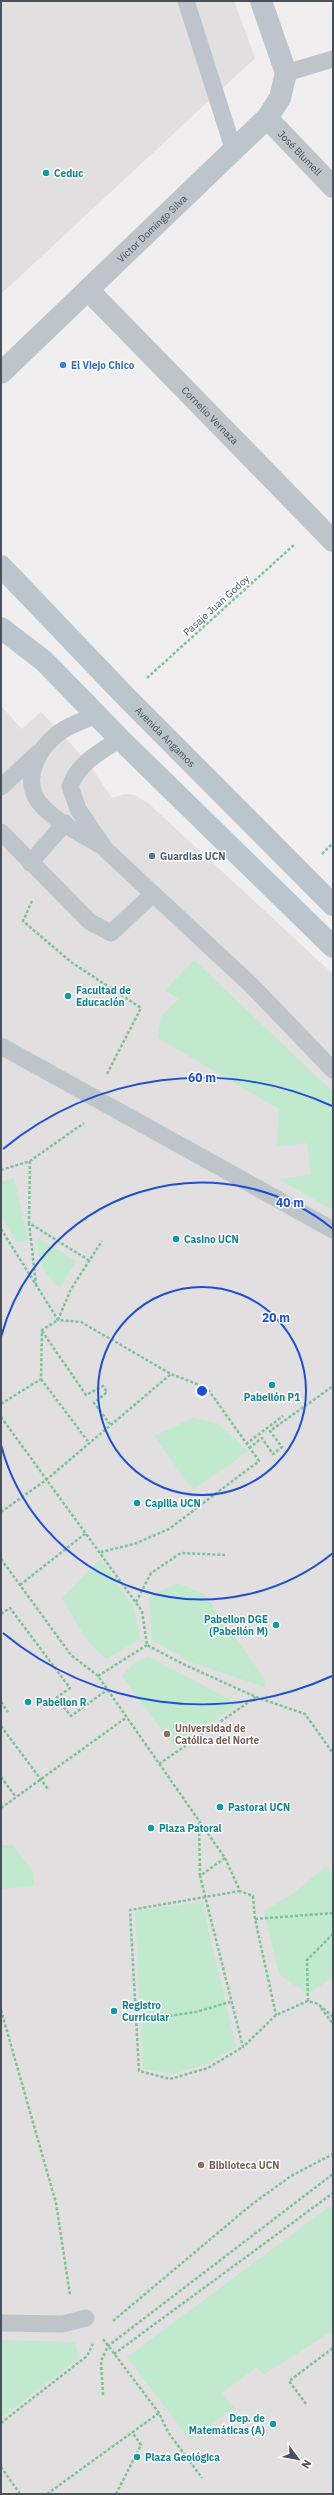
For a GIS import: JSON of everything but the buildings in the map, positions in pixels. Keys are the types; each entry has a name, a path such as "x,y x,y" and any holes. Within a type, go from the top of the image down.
{"main road":[{"name":"Avenida Angamos","path":"1,566 126,697 333,905"},
{"path":"1,628 44,661 120,739 333,947"}],"street":[{"path":"261,1 286,73"},
{"name":"Víctor Domingo Silva","path":"1,373 267,118 280,98 286,73"},
{"name":"José Blumell","path":"267,118 333,187"},
{"name":"Cornelio Vernaza","path":"88,290 333,541"}],"lane":[{"path":"186,1 234,151"},
{"path":"286,73 333,59"},
{"path":"1,787 60,732 96,714"},
{"path":"105,849 78,809 70,786 75,774 87,761 120,739"},
{"path":"44,748 33,768 30,780 32,791 38,802 65,823 105,849 251,985 333,1070"},
{"path":"30,863 65,823"},
{"path":"1,832 90,922 111,933 152,894"},
{"path":"1,1046 82,1089 333,1230"},
{"path":"1,2323 63,2324 86,2318"}],"path":[{"name":"Pasaje Juan Godoy","path":"126,697 317,524"},
{"path":"34,897 23,921 71,962 141,1008 104,1080"},
{"path":"1,1170 30,1160 84,1123 81,1113 82,1089"},
{"path":"30,1160 29,1223 36,1284"},
{"path":"29,1223 90,1261"},
{"path":"1,1230 58,1320"},
{"path":"42,1330 58,1320 71,1289 102,1241"},
{"path":"58,1320 80,1322 171,1374 207,1388 259,1461 169,1529 134,1544 101,1552"},
{"path":"42,1330 41,1379 90,1444"},
{"path":"42,1330 86,1395 103,1386 107,1392 94,1403 110,1424"},
{"path":"1,1512 46,1480 90,1444 110,1424 171,1374"},
{"path":"1,1404 41,1379"},
{"path":"249,1448 262,1438 273,1454 282,1447 270,1431 333,1386"},
{"path":"246,1444 283,1416"},
{"path":"1,1417 46,1480 101,1552 142,1611 147,1645"},
{"path":"20,1585 86,1533"},
{"path":"136,1602 151,1573 181,1553 225,1555"},
{"path":"1,1559 71,1655 98,1676 225,1858 240,1891"},
{"path":"1,1614 10,1608 70,1688 56,1698 71,1716 107,1690"},
{"path":"98,1676 147,1645"},
{"path":"147,1645 183,1664 256,1697 305,1714 333,1753"},
{"path":"159,1764 256,1697"},
{"path":"1,1702 8,1712"},
{"path":"1,1808 127,1717"},
{"path":"1,1726 48,1789"},
{"path":"1,1777 16,1797"},
{"path":"199,1821 200,1876 230,2002 243,2047"},
{"path":"200,1876 225,1858"},
{"path":"276,2015 255,1919 253,1896 240,1891 130,1910 139,2072 170,2079 208,2068 243,2047 276,2015 308,2001 318,2004 333,2017"},
{"path":"255,1919 333,1913"},
{"path":"308,2001 307,1960 333,1934"},
{"path":"135,2021 196,2012 230,2002"},
{"path":"318,2004 333,2024"},
{"path":"1,2010 14,2062 56,2203 70,2296 159,2413 168,2432 202,2478"},
{"path":"1,2423 87,2356 99,2334 251,2205 290,2176 333,2154"},
{"path":"103,2395 101,2361 108,2346 333,2174"},
{"path":"114,2354 333,2193"},
{"path":"306,2404 289,2380 333,2348"},
{"path":"47,2494 159,2413"},
{"path":"116,2494 141,2445 132,2432"},
{"path":"1,2468 20,2494"}],"shaded area":[{"path":"1,1 234,1 255,58 1,294"},
{"name":"Universidad de Católica del Norte","path":"1,706 22,729 41,712 87,761 112,798 124,794 135,795 149,804 333,974 333,2494 1,2494"}],"green space":[{"path":"194,960 333,1092 333,1210 278,1179 311,1175 307,1143 277,1146 279,1109 158,1038 161,1017 178,999 165,990"},
{"path":"14,1178 28,1240 17,1243 1,1215 1,1182"},
{"path":"38,1238 76,1261 60,1288 49,1277 42,1266"},
{"path":"193,1418 217,1423 248,1451 193,1490 154,1436"},
{"path":"100,1559 134,1608 140,1639 106,1659 86,1639 62,1598"},
{"path":"178,1583 205,1595 264,1678 265,1687 190,1662 152,1640 149,1596"},
{"path":"148,1656 238,1704 174,1747 122,1676 135,1662"},
{"path":"1,1845 12,1845 33,1871 34,1886 1,1889"},
{"path":"326,1866 333,1875 333,1977 308,1994 279,1974 264,1911 294,1893"},
{"path":"202,1902 236,2047 206,2064 173,2074 143,2069 135,1911"},
{"path":"333,2204 333,2334 329,2333 263,2375 257,2367 222,2393 234,2408 190,2440 127,2357"},
{"path":"1,2340 75,2342 79,2358 1,2418"}],"place":[{"name":"Ceduc","path":"46,173"},
{"name":"El Viejo Chico","path":"63,365"},
{"name":"Guardias UCN","path":"152,856"},
{"name":"Facultad de Educación","path":"68,996"},
{"name":"Casino UCN","path":"176,1239"},
{"name":"Pabellón P1","path":"272,1385"},
{"name":"Capilla UCN","path":"137,1503"},
{"name":"Pabellon DGE (Pabellón M)","path":"276,1625"},
{"name":"Pabellon R","path":"28,1702"},
{"name":"Universidad de Católica del Norte","path":"167,1734"},
{"name":"Pastoral UCN","path":"220,1807"},
{"name":"Plaza Patoral","path":"151,1828"},
{"name":"Registro Curricular","path":"114,2011"},
{"name":"Biblioteca UCN","path":"201,2165"},
{"name":"Dep. de Matemáticas (A)","path":"273,2424"},
{"name":"Plaza Geológica","path":"137,2457"}]}
